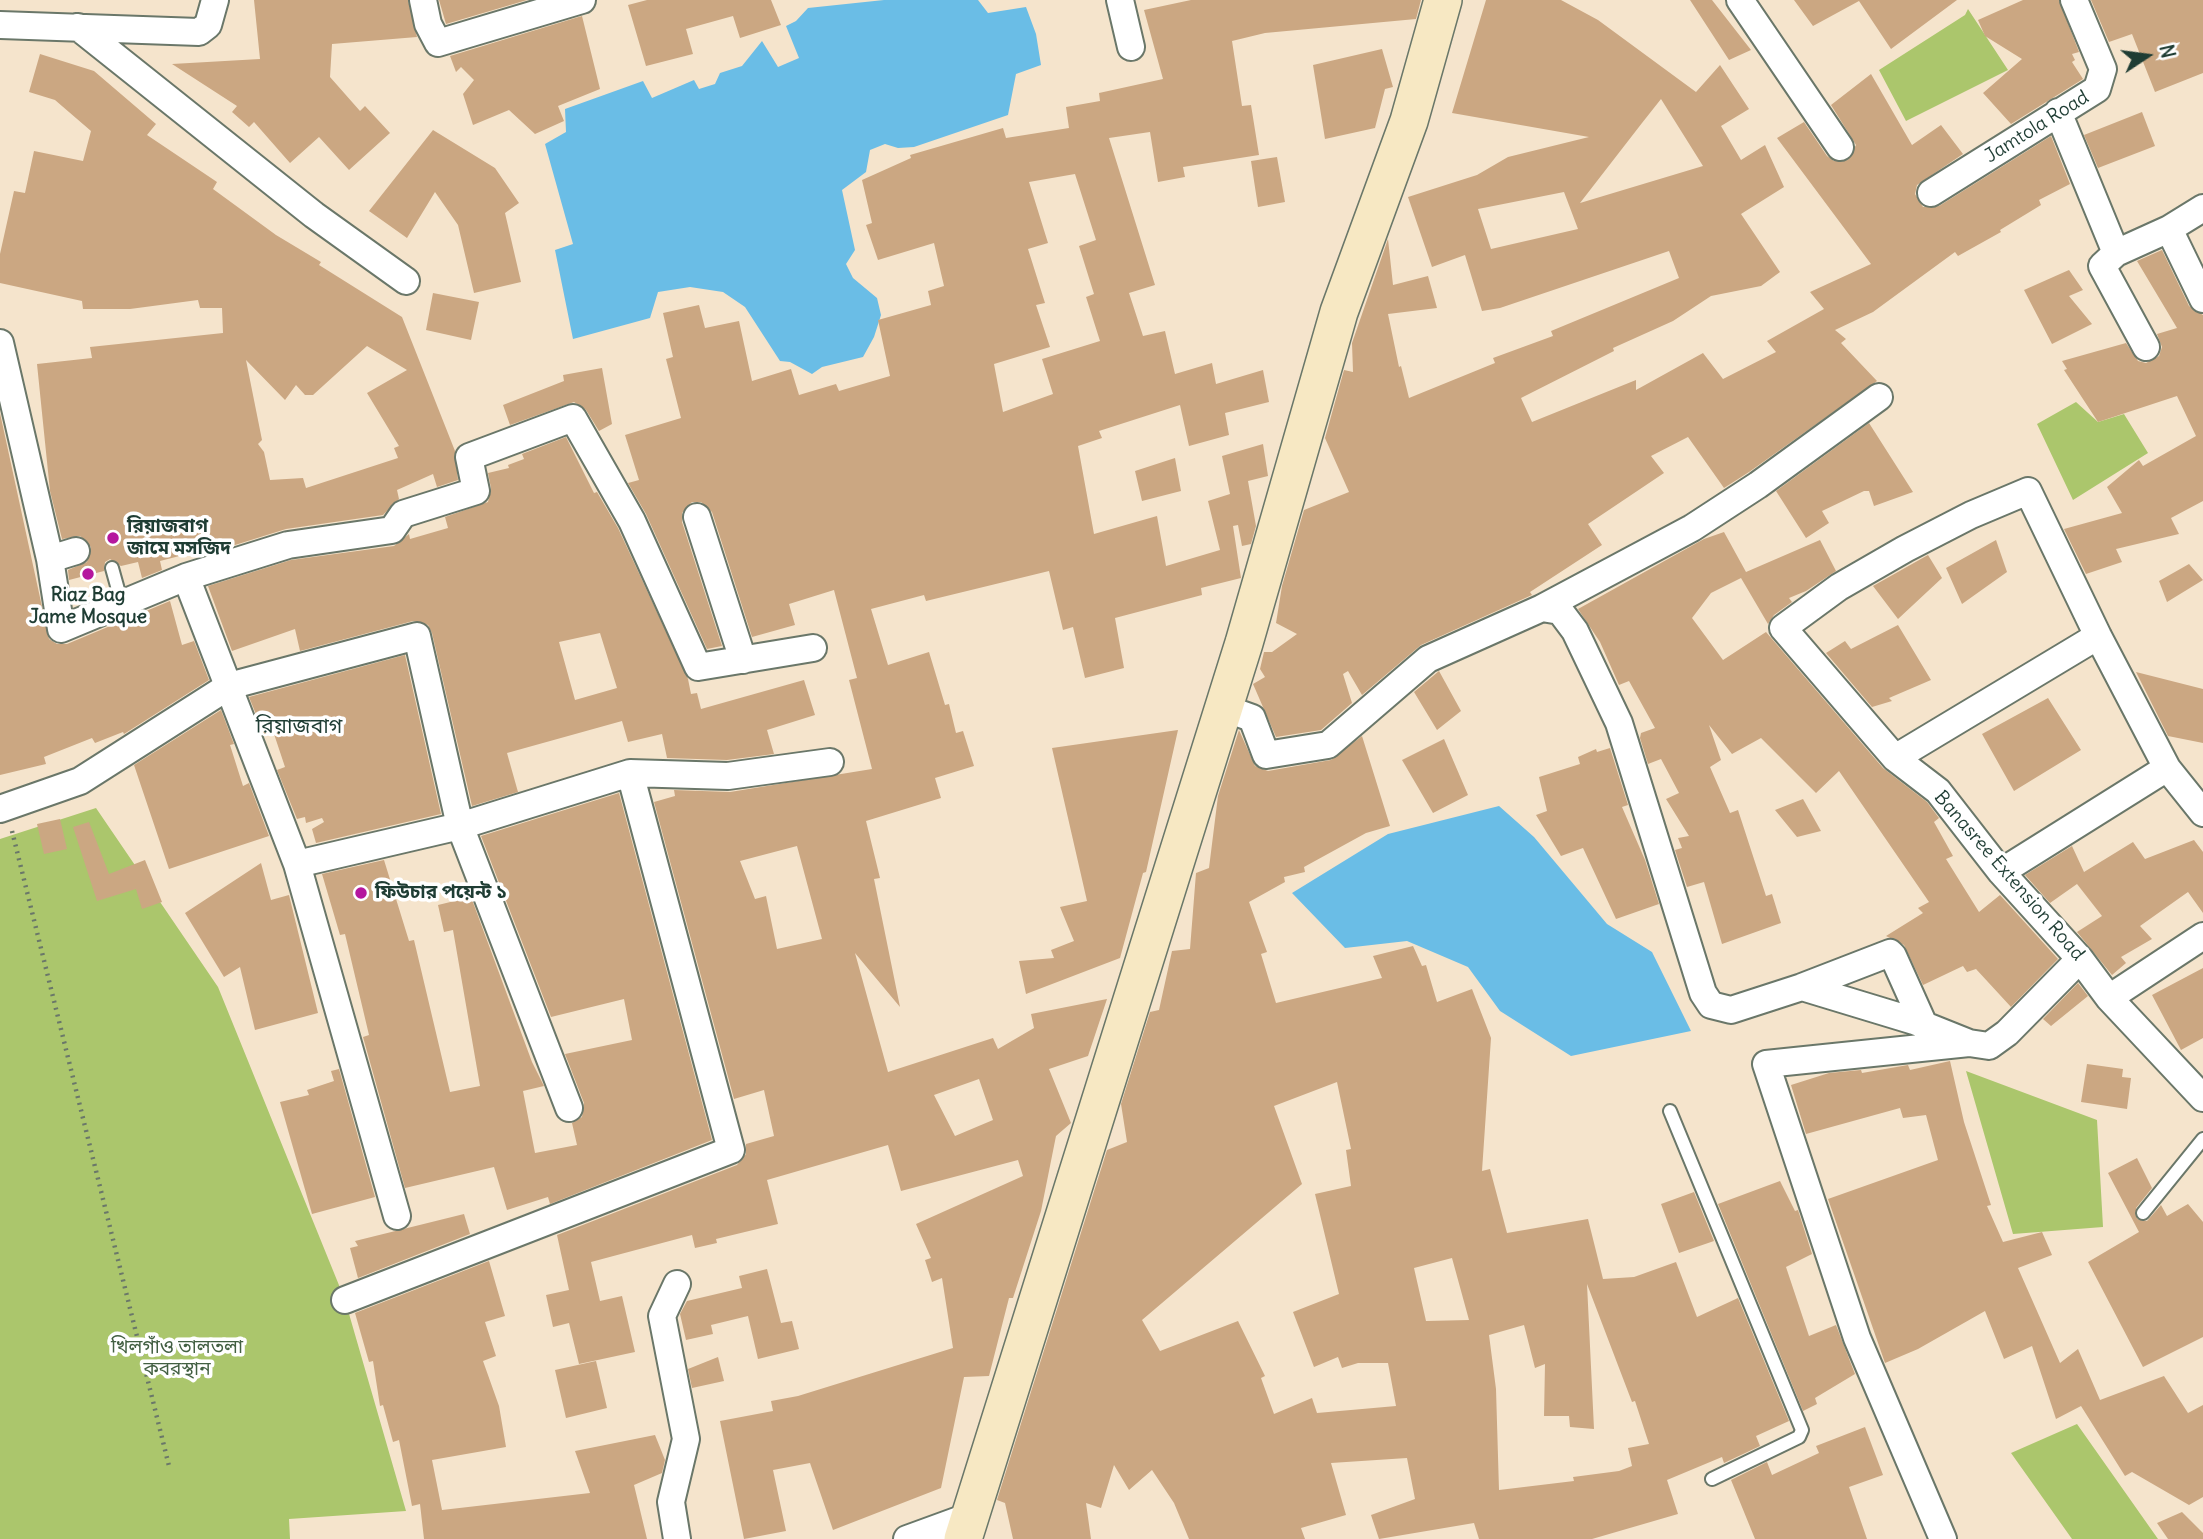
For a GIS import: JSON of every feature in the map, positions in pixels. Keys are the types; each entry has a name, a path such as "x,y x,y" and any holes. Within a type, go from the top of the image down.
{"street":[{"path":"0,25 199,33 208,26 215,0"},
{"path":"423,0 428,24 438,43 582,0"},
{"path":"1120,0 1131,47"},
{"path":"907,1539 967,1527 1224,708 1339,312 1409,121 1443,0"},
{"path":"1740,0 1840,147"},
{"name":"Jamtola Road","path":"1931,193 2097,89 2103,69 2074,0"},
{"path":"78,27 313,215 406,281"},
{"path":"2058,112 2116,253"},
{"path":"2146,347 2102,266 2116,253 2169,229 2203,208"},
{"path":"2169,229 2203,299"},
{"path":"0,343 50,559 61,629 186,577 288,545 392,530 403,514 476,491 469,457 573,418 632,521 698,667 813,648"},
{"path":"1224,708 1252,718 1266,755 1328,745 1428,659 1542,608 1692,528 1758,485 1879,397"},
{"name":"Banasree Extension Road","path":"2098,636 2028,491 1971,515 1905,548 1839,587 1783,628 1895,758 1938,791 2001,872 2080,959 2109,999 2203,1098"},
{"path":"697,517 743,660"},
{"path":"50,559 76,551"},
{"path":"186,577 297,864 397,1216"},
{"path":"1542,608 1560,611 1575,631 1619,723 1703,993 1711,1005 1731,1010 1802,987 1889,953 1894,956 1924,1025"},
{"path":"3,808 80,780 229,686 417,636 460,826 569,1108"},
{"path":"1895,758 2098,636 2167,768 2203,813"},
{"path":"297,864 460,826 630,773 728,776 830,762"},
{"path":"2001,872 2167,768"},
{"path":"345,1300 731,1150 630,773"},
{"path":"2109,999 2203,936"},
{"path":"1802,987 1924,1025 1969,1043 1989,1046 2007,1033 2080,959"},
{"path":"1942,1539 1857,1338 1766,1064 1969,1043"},
{"path":"677,1284 662,1316 686,1439 671,1502 677,1539"}],"lane":[{"path":"112,568 122,604"},
{"path":"1670,1111 1802,1430 1799,1437 1712,1479"},
{"path":"2143,1213 2203,1139"}],"path":[{"path":"3,808 169,1465"}],"green space":[{"path":"1968,9 2008,70 1906,121 1879,70 1965,15"},
{"path":"2076,402 2098,422 2124,414 2148,453 2073,500 2037,424"},
{"name":"খিলগাঁও তালতলা কবরস্থান","path":"96,808 218,987 345,1300 406,1511 289,1519 290,1539 0,1539 0,839"},
{"path":"1966,1071 2097,1120 2103,1227 2013,1234"},
{"path":"2077,1424 2158,1539 2072,1539 2011,1453"}],"water":[{"path":"884,0 978,0 988,13 1026,7 1036,34 1041,65 1016,74 1008,115 914,147 898,148 885,144 870,150 866,172 842,190 855,250 846,264 853,278 877,298 881,315 874,337 863,357 822,367 812,374 790,362 780,361 745,307 723,292 690,287 658,292 650,318 573,339 555,250 573,244 545,144 566,132 565,109 643,81 652,98 694,80 699,89 715,84 720,73 742,66 762,41 778,67 799,58 786,26 796,21 808,8"},
{"path":"1499,806 1534,837 1607,924 1652,952 1691,1031 1571,1056 1500,1011 1468,967 1407,941 1345,948 1292,893 1388,834"}],"building":[{"path":"254,0 408,0 417,37 332,44 330,77 360,111 365,106 390,133 349,170 319,137 290,163 254,122 249,127 232,112 237,106 172,64 260,59"},
{"path":"439,0 527,0 446,24"},
{"path":"647,0 771,0 781,25 740,38 733,16 686,29 693,54 646,66 628,5"},
{"path":"1191,0 1421,0 1416,19 1265,33 1232,41 1242,106 1251,105 1259,155 1183,167 1185,177 1158,182 1150,132 1109,138 1155,285 1129,293 1143,336 1165,331 1175,374 1212,363 1216,384 1263,370 1269,402 1225,413 1229,435 1189,446 1180,405 1099,431 1102,438 1078,446 1094,534 1157,516 1166,566 1220,550 1208,501 1230,494 1222,456 1263,444 1268,476 1248,481 1256,526 1251,544 1242,546 1238,525 1233,526 1241,578 1201,588 1202,595 1115,618 1124,668 1085,678 1073,627 1063,630 1049,571 926,601 924,595 871,609 888,665 929,652 945,705 949,704 956,733 963,731 974,766 935,778 941,798 866,821 880,878 874,879 900,1007 855,953 888,1072 993,1038 998,1049 1034,1028 1031,1014 1107,999 1088,1056 1049,1069 1071,1123 1056,1136 1041,1211 1013,1298 1009,1298 989,1376 964,1377 941,1488 833,1530 810,1463 773,1470 786,1531 744,1539 720,1421 773,1411 771,1401 798,1396 953,1348 942,1278 932,1282 925,1260 931,1258 916,1224 1023,1176 1018,1160 901,1191 888,1145 767,1180 778,1224 716,1239 717,1243 695,1248 692,1235 591,1262 600,1301 622,1296 635,1352 579,1364 569,1323 553,1327 546,1295 569,1290 557,1235 737,1165 746,1154 746,1144 774,1136 764,1090 734,1099 654,802 675,796 674,790 730,792 872,769 849,680 857,678 834,590 789,604 795,625 752,637 712,512 701,502 692,502 682,513 682,522 722,646 707,649 646,514 628,483 639,480 625,435 681,418 666,359 673,357 663,313 699,305 705,328 739,321 752,381 791,369 799,395 836,384 839,391 890,376 878,320 931,305 928,291 944,286 934,243 878,260 866,225 872,223 862,180 911,158 910,155 1003,128 1006,138 1069,128 1066,107 1100,101 1099,93 1163,79 1144,10","holes":["1075,174 1096,240 1079,246 1094,294 1086,297 1100,341 1042,359 1053,394 1003,412 994,364 1050,347 1036,305 1045,303 1028,249 1048,243 1029,182","797,846 822,939 777,949 766,896 755,899 740,861","979,1079 993,1120 955,1136 934,1095"]},
{"path":"1486,0 1561,0 1598,20 1696,92 1720,65 1749,109 1721,126 1741,160 1765,145 1784,187 1741,214 1780,272 1761,286 1711,296 1673,321 1613,348 1614,351 1521,398 1532,422 1636,380 1636,390 1703,353 1723,379 1776,352 1767,341 1824,309 1810,292 1871,264 1777,138 1804,122 1827,156 1834,161 1848,160 1856,145 1831,105 1871,74 1912,145 1941,125 1963,154 1917,185 1915,194 1923,207 1939,206 2051,136 2070,184 2039,200 2041,205 2000,230 2001,232 1958,256 1955,252 1873,312 1835,330 1846,339 1841,343 1877,381 1749,472 1724,488 1688,437 1651,456 1664,473 1588,524 1602,545 1530,592 1532,595 1421,645 1362,695 1348,671 1343,674 1352,703 1321,730 1276,737 1253,684 1265,677 1260,669 1264,652 1272,652 1297,634 1276,623 1282,586 1304,510 1349,492 1325,438 1344,370 1353,372 1352,343 1388,239 1393,285 1428,276 1437,308 1388,314 1399,367 1401,366 1409,398 1495,363 1493,358 1553,336 1551,331 1679,278 1669,251 1500,308 1482,311 1465,255 1432,267 1408,197 1477,175 1508,157 1589,137 1452,113","holes":["1661,99 1703,166 1580,203 1642,123","1564,192 1578,229 1491,249 1478,209"]},
{"path":"1690,0 1712,0 1751,50 1729,60"},
{"path":"1794,0 1957,0 1891,49 1859,1 1813,26"},
{"path":"2023,0 2059,0 2079,52 2072,54 2075,60 2072,62 2083,79 2011,124 1983,93 2022,59 1985,36 1978,20"},
{"path":"2091,0 2203,0 2203,73 2155,92 2132,34 2109,42"},
{"path":"582,16 600,89 558,106 564,121 535,134 509,110 473,125 463,94 474,80 461,67 456,72 450,56"},
{"path":"1382,49 1393,87 1385,89 1375,128 1325,139 1313,65"},
{"path":"40,54 94,71 156,124 147,135 217,182 213,189 276,235 321,262 319,265 402,317 455,451 458,480 437,487 433,474 397,490 399,499 383,515 286,529 200,556 199,551 160,561 162,570 142,578 138,562 121,566 110,559 105,562 104,571 69,580 68,570 87,562 91,547 80,536 62,539 50,491 37,364 92,358 90,347 223,333 222,308 200,308 198,300 130,309 83,309 82,301 0,283 0,254 14,191 25,193 34,151 83,161 91,131 55,100 29,92","holes":["367,346 407,370 367,393 399,446 394,448 398,458 306,488 303,478 270,480 264,452 258,444 262,440 246,360 285,400 296,385 305,395 313,395"]},
{"path":"2142,112 2155,146 2098,168 2084,135"},
{"path":"433,130 495,168 519,203 505,213 521,282 474,293 458,225 435,192 407,238 369,211"},
{"path":"1277,157 1285,202 1258,207 1251,161"},
{"path":"2162,250 2189,306 2203,315 2203,501 2171,518 2179,534 2116,549 2122,562 2086,574 2064,529 2122,513 2107,487 2139,460 2143,466 2196,436 2177,396 2098,422 2064,370 2067,369 2062,361 2126,343 2138,361 2146,363 2159,356 2162,347 2157,334 2177,328 2137,261"},
{"path":"2069,270 2083,290 2069,296 2092,324 2052,344 2024,290"},
{"path":"433,293 479,302 471,340 426,330"},
{"path":"602,368 612,424 599,431 586,410 574,402 510,425 503,405 564,381 563,375"},
{"path":"0,413 49,639 57,644 67,644 170,601 182,645 194,641 209,680 124,734 123,732 95,743 92,738 44,757 46,764 0,775"},
{"path":"1869,423 1913,492 1874,506 1869,491 1864,491 1822,511 1829,523 1806,538 1776,491"},
{"path":"566,437 594,493 597,492 618,528 688,679 691,694 697,693 701,709 804,680 815,715 767,730 774,754 727,760 667,758 662,734 628,742 622,721 507,753 518,792 472,806 428,625 413,621 300,651 295,629 232,651 208,586 291,560 394,546 409,534 410,539 448,528 445,517 488,502 491,488 488,473 509,468 508,465 524,459 522,454","holes":["600,633 617,688 575,700 559,642"]},
{"path":"1175,458 1181,491 1142,501 1135,471"},
{"path":"1724,532 1746,572 1820,540 1836,571 1806,591 1789,598 1792,602 1774,615 1768,624 1741,578 1711,593 1692,618 1723,660 1766,632 1883,768 1927,802 1939,818 1934,822 1953,856 1946,859 1979,912 2000,895 2058,959 2011,1007 1976,969 1967,972 1963,966 1923,985 1904,945 1886,936 1923,913 1918,908 1929,902 1839,771 1816,793 1761,738 1732,754 1709,725 1721,760 1710,767 1730,813 1738,810 1766,896 1772,894 1781,923 1722,944 1704,882 1687,887 1675,850 1682,848 1678,838 1689,836 1666,799 1679,793 1661,759 1648,764 1640,738 1641,733 1655,728 1629,681 1619,685 1600,642 1578,609 1704,539"},
{"path":"1996,540 2007,572 1962,604 1946,568"},
{"path":"1928,555 1942,578 1898,619 1873,586"},
{"path":"2189,564 2203,580 2167,602 2159,581"},
{"path":"1898,625 1931,680 1889,698 1892,701 1872,707 1826,653 1845,641 1851,649"},
{"path":"405,655 441,814 316,843 312,829 324,822 322,818 306,823 305,817 297,819 277,770 285,767 273,731 264,734 249,697"},
{"path":"1439,671 1461,711 1437,730 1414,692"},
{"path":"2136,672 2203,689 2203,743 2168,736"},
{"path":"2048,698 2081,750 2014,791 1982,734"},
{"path":"221,710 234,744 230,745 243,786 249,783 269,836 169,869 134,765"},
{"path":"1178,730 1146,872 1143,873 1120,958 1026,994 1019,961 1054,958 1051,950 1074,941 1060,907 1087,901 1052,748"},
{"path":"1239,730 1255,766 1268,771 1331,760 1362,736 1390,826 1366,833 1304,867 1305,872 1284,877 1285,882 1249,902 1267,952 1261,954 1276,1003 1382,978 1373,956 1413,946 1422,966 1426,965 1437,1002 1472,989 1491,1038 1482,1171 1490,1169 1507,1233 1588,1219 1603,1279 1634,1277 1676,1262 1697,1317 1738,1298 1789,1421 1756,1436 1760,1446 1724,1463 1722,1457 1667,1480 1678,1514 1592,1539 1479,1539 1474,1523 1379,1539 1371,1515 1415,1499 1407,1458 1331,1463 1346,1515 1301,1528 1305,1539 1189,1539 1174,1503 1152,1470 1129,1490 1114,1465 1101,1508 1086,1503 1091,1539 1013,1539 1005,1503 997,1500 1107,1150 1127,1142 1121,1104 1150,1012 1159,1010 1172,951 1190,949 1196,873 1209,868 1218,796","holes":["1337,1082 1351,1149 1346,1150 1351,1186 1315,1194 1339,1294 1293,1312 1314,1367 1338,1357 1342,1368 1358,1363 1388,1363 1396,1406 1317,1413 1312,1398 1274,1414 1261,1378 1265,1376 1238,1321 1160,1351 1142,1320 1302,1184 1274,1106","1452,1258 1469,1320 1426,1321 1414,1268","1587,1284 1632,1402 1635,1401 1649,1444 1628,1448 1632,1466 1619,1471 1573,1477 1574,1481 1499,1490 1496,1389 1489,1335 1524,1325 1535,1368 1545,1364 1544,1416 1569,1416 1570,1427 1594,1429"]},
{"path":"1444,739 1468,795 1433,813 1402,760"},
{"path":"1610,748 1628,805 1622,807 1645,860 1659,904 1616,919 1583,848 1561,856 1536,815 1547,811 1539,777 1580,764 1578,757 1596,749 1597,752"},
{"path":"619,793 712,1140 550,1204 548,1197 507,1210 494,1167 405,1188 363,1037 369,1035 345,934 340,935 322,874 384,860 409,941 414,940 450,1092 480,1086 453,930 444,932 438,905 471,897 532,1062 544,1086 523,1091 535,1153 577,1145 572,1123 582,1117 584,1103 565,1054 632,1040 624,999 551,1017 481,836"},
{"path":"1803,799 1821,831 1797,837 1775,810"},
{"path":"60,819 67,849 44,854 37,824"},
{"path":"89,822 109,874 145,860 162,902 142,909 136,889 97,901 73,827"},
{"path":"2194,840 2203,852 2203,913 2188,892 2140,926 2152,939 2121,957 2126,963 2112,975 2077,932 2102,916 2077,884 2050,903 2025,875 2072,846 2084,872 2133,842 2145,859"},
{"path":"261,863 271,900 289,895 318,1013 255,1030 240,967 224,977 185,913"},
{"path":"2203,968 2203,1038 2181,1050 2152,995"},
{"path":"2078,983 2088,996 2051,1026 2043,1019"},
{"path":"1950,1061 1964,1122 1991,1205 1987,1206 2003,1242 2042,1232 2052,1255 2018,1268 2060,1363 2078,1349 2100,1400 2164,1376 2188,1413 2203,1405 2203,1497 2189,1505 2132,1472 2125,1476 2081,1406 2056,1419 2032,1346 2004,1359 1985,1311 1918,1349 1885,1363 1828,1199 1938,1160 1926,1115 1903,1118 1900,1108 1806,1134 1791,1085 1829,1073 1861,1070 1862,1073 1908,1065 1910,1070"},
{"path":"2087,1064 2123,1069 2122,1077 2131,1078 2127,1109 2081,1102"},
{"path":"339,1069 375,1197 312,1214 280,1102 309,1095 307,1090 334,1081 331,1071"},
{"path":"2137,1158 2152,1188 2136,1208 2137,1219 2147,1221 2161,1205 2167,1216 2188,1204 2203,1222 2203,1337 2143,1367 2088,1262 2139,1232 2108,1173"},
{"path":"1780,1181 1795,1211 1798,1210 1812,1254 1786,1267 1809,1336 1836,1325 1855,1374 1815,1398 1817,1404 1803,1411 1718,1204"},
{"path":"1694,1192 1714,1241 1679,1253 1661,1204"},
{"path":"464,1214 470,1234 358,1278 350,1248 358,1246 355,1241"},
{"path":"489,1261 505,1316 485,1322 496,1356 483,1361 499,1406 506,1447 432,1460 442,1510 590,1493 575,1451 655,1435 665,1460 662,1473 634,1485 647,1539 424,1539 420,1504 412,1506 399,1440 393,1442 383,1405 380,1406 373,1361 369,1362 355,1313"},
{"path":"767,1269 781,1323 792,1321 799,1349 758,1359 748,1316 711,1325 713,1334 686,1340 680,1314 687,1301 742,1288 739,1276"},
{"path":"718,1357 724,1381 692,1388 688,1369"},
{"path":"596,1361 607,1408 566,1418 555,1370"},
{"path":"1865,1427 1883,1475 1849,1487 1867,1539 1755,1539 1731,1480 1767,1462 1772,1475 1819,1453 1816,1446"},
{"path":"2182,1512 2203,1533 2203,1539 2168,1539 2157,1523"}],"place":[{"name":"রিয়াজবাগ জামে মসজিদ","path":"113,538"},
{"name":"Riaz Bag Jame Mosque","path":"88,574"},
{"name":"ফিউচার পয়েন্ট ১","path":"361,893"}],"district":[{"name":"রিয়াজবাগ","path":"299,727"}]}
